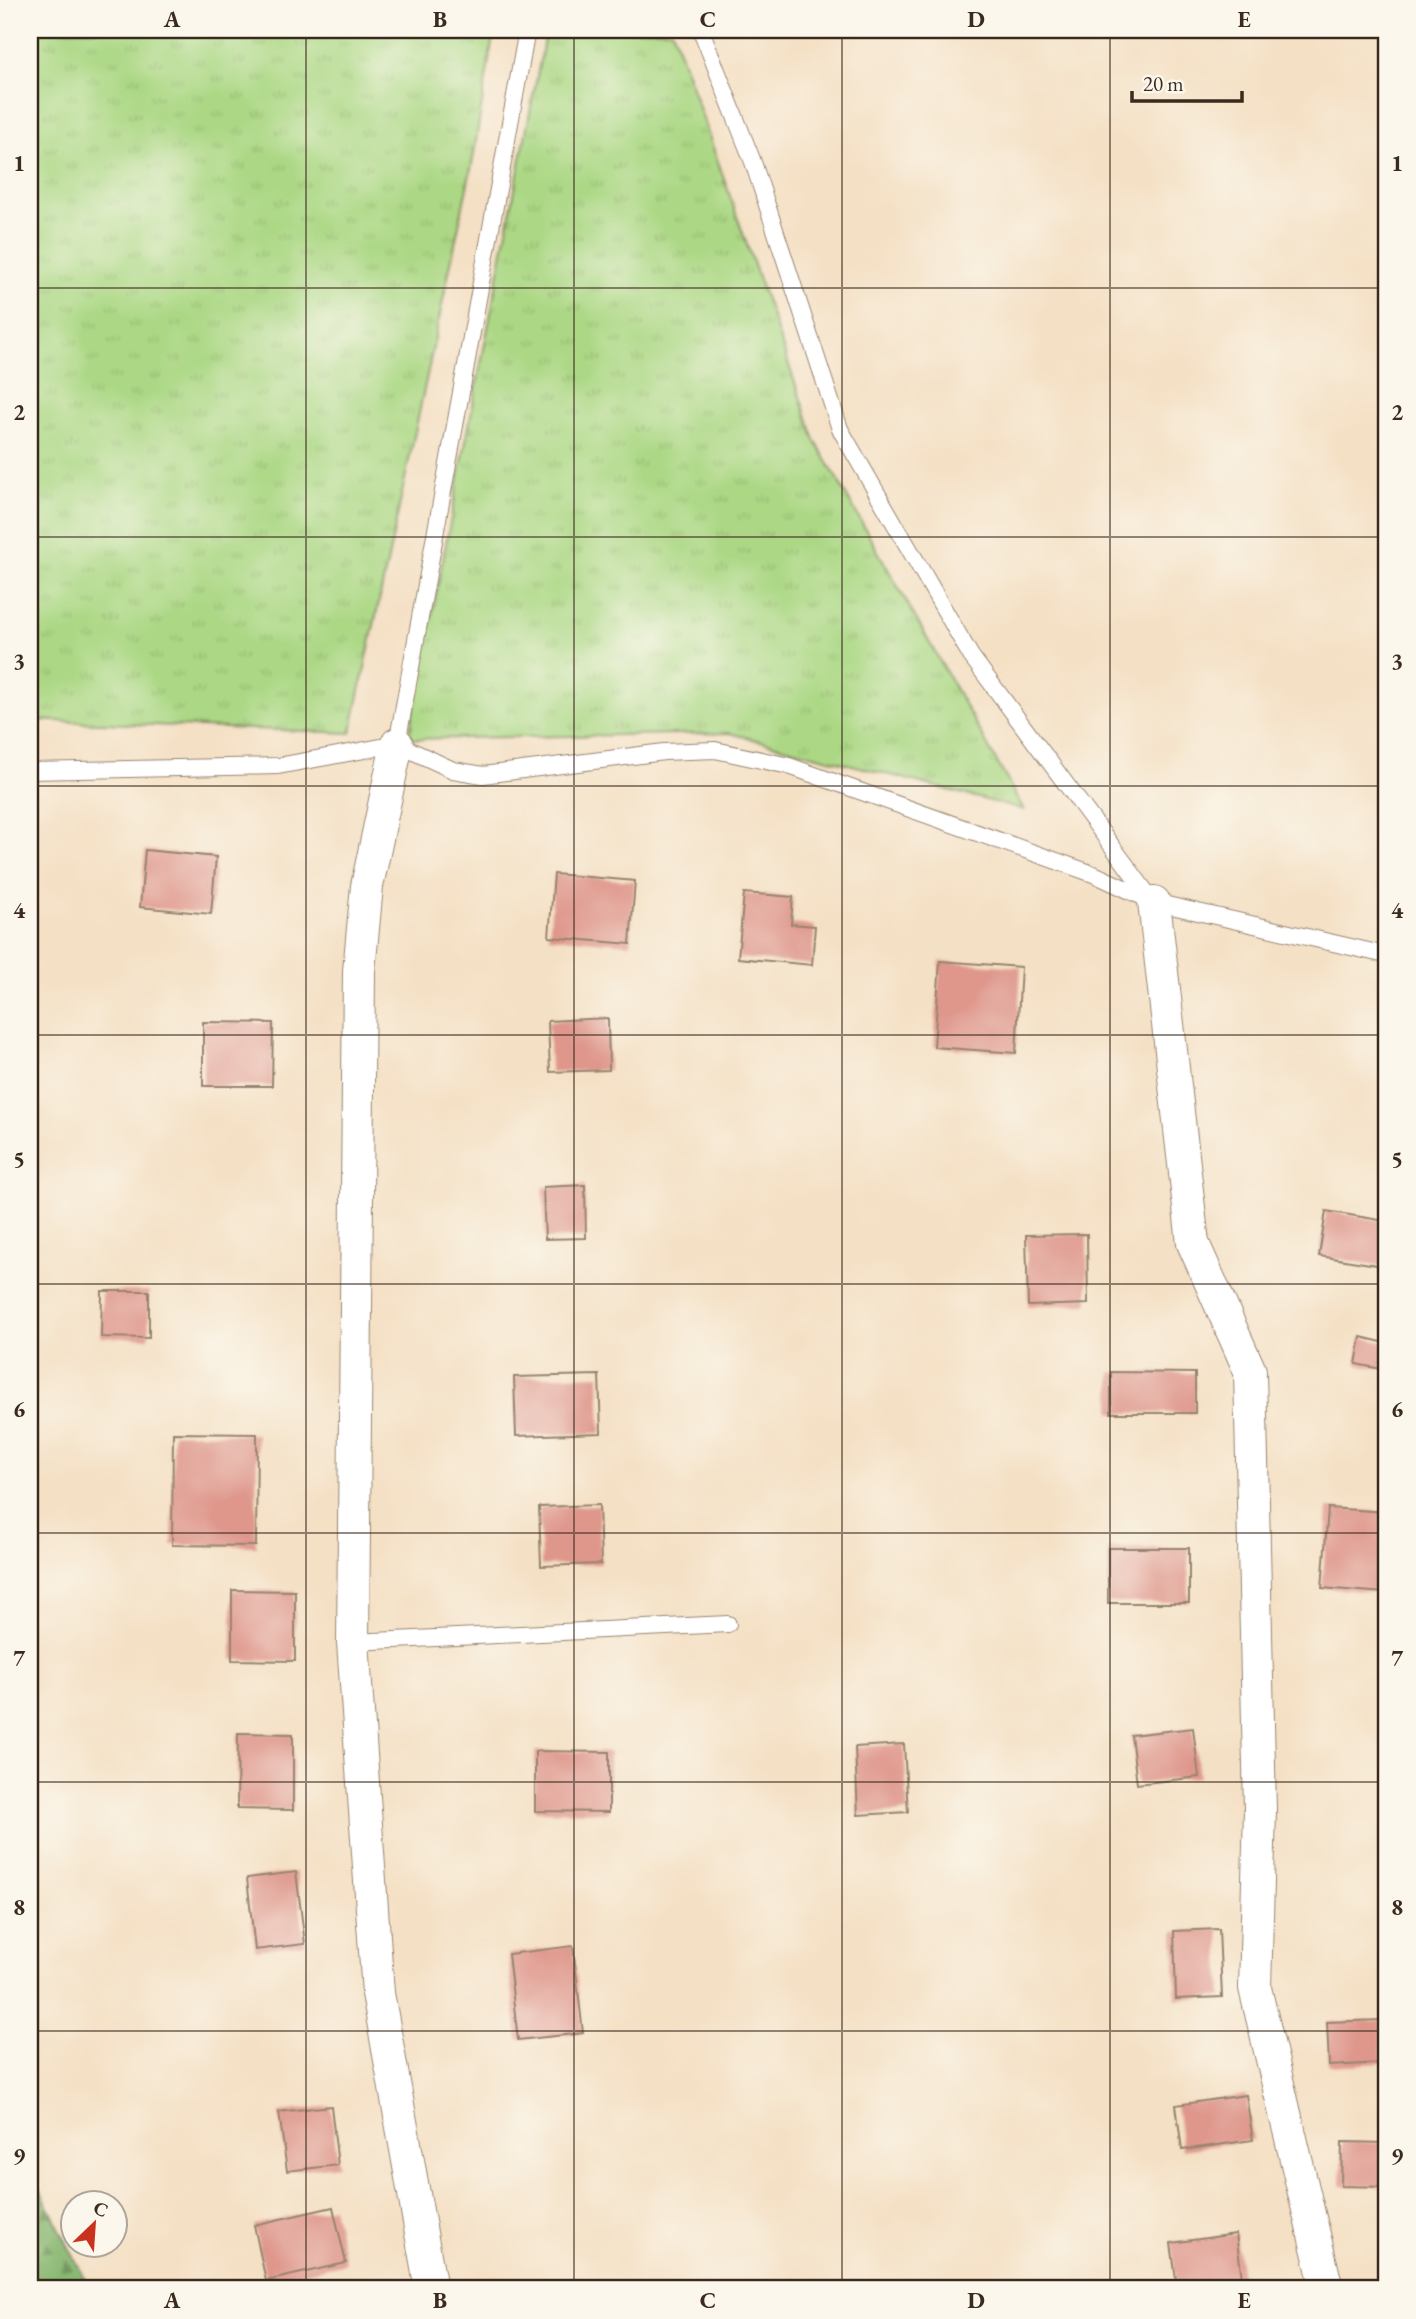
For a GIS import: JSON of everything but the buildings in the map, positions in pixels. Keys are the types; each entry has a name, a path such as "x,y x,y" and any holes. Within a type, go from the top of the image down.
{"street":[{"path":"397,744 367,886 359,971 353,1642 378,1993 430,2289"},
{"path":"1154,902 1193,1242 1250,1371 1260,1810 1255,1988 1327,2289"}],"lane":[{"path":"397,744 527,30"},
{"path":"701,30 753,162 840,429 971,656 1154,902"},
{"path":"30,771 278,766 397,744 453,770 483,775 664,752 715,750 789,766 1096,875 1154,902 1386,955"},
{"path":"353,1642 728,1623"}],"green space":[{"path":"30,30 494,30 473,159 351,733 30,720"},
{"path":"546,30 672,30 815,440 1024,810 730,733 408,739"},
{"path":"30,2170 60,2230 60,2260 75,2260 90,2289 30,2289"}]}
